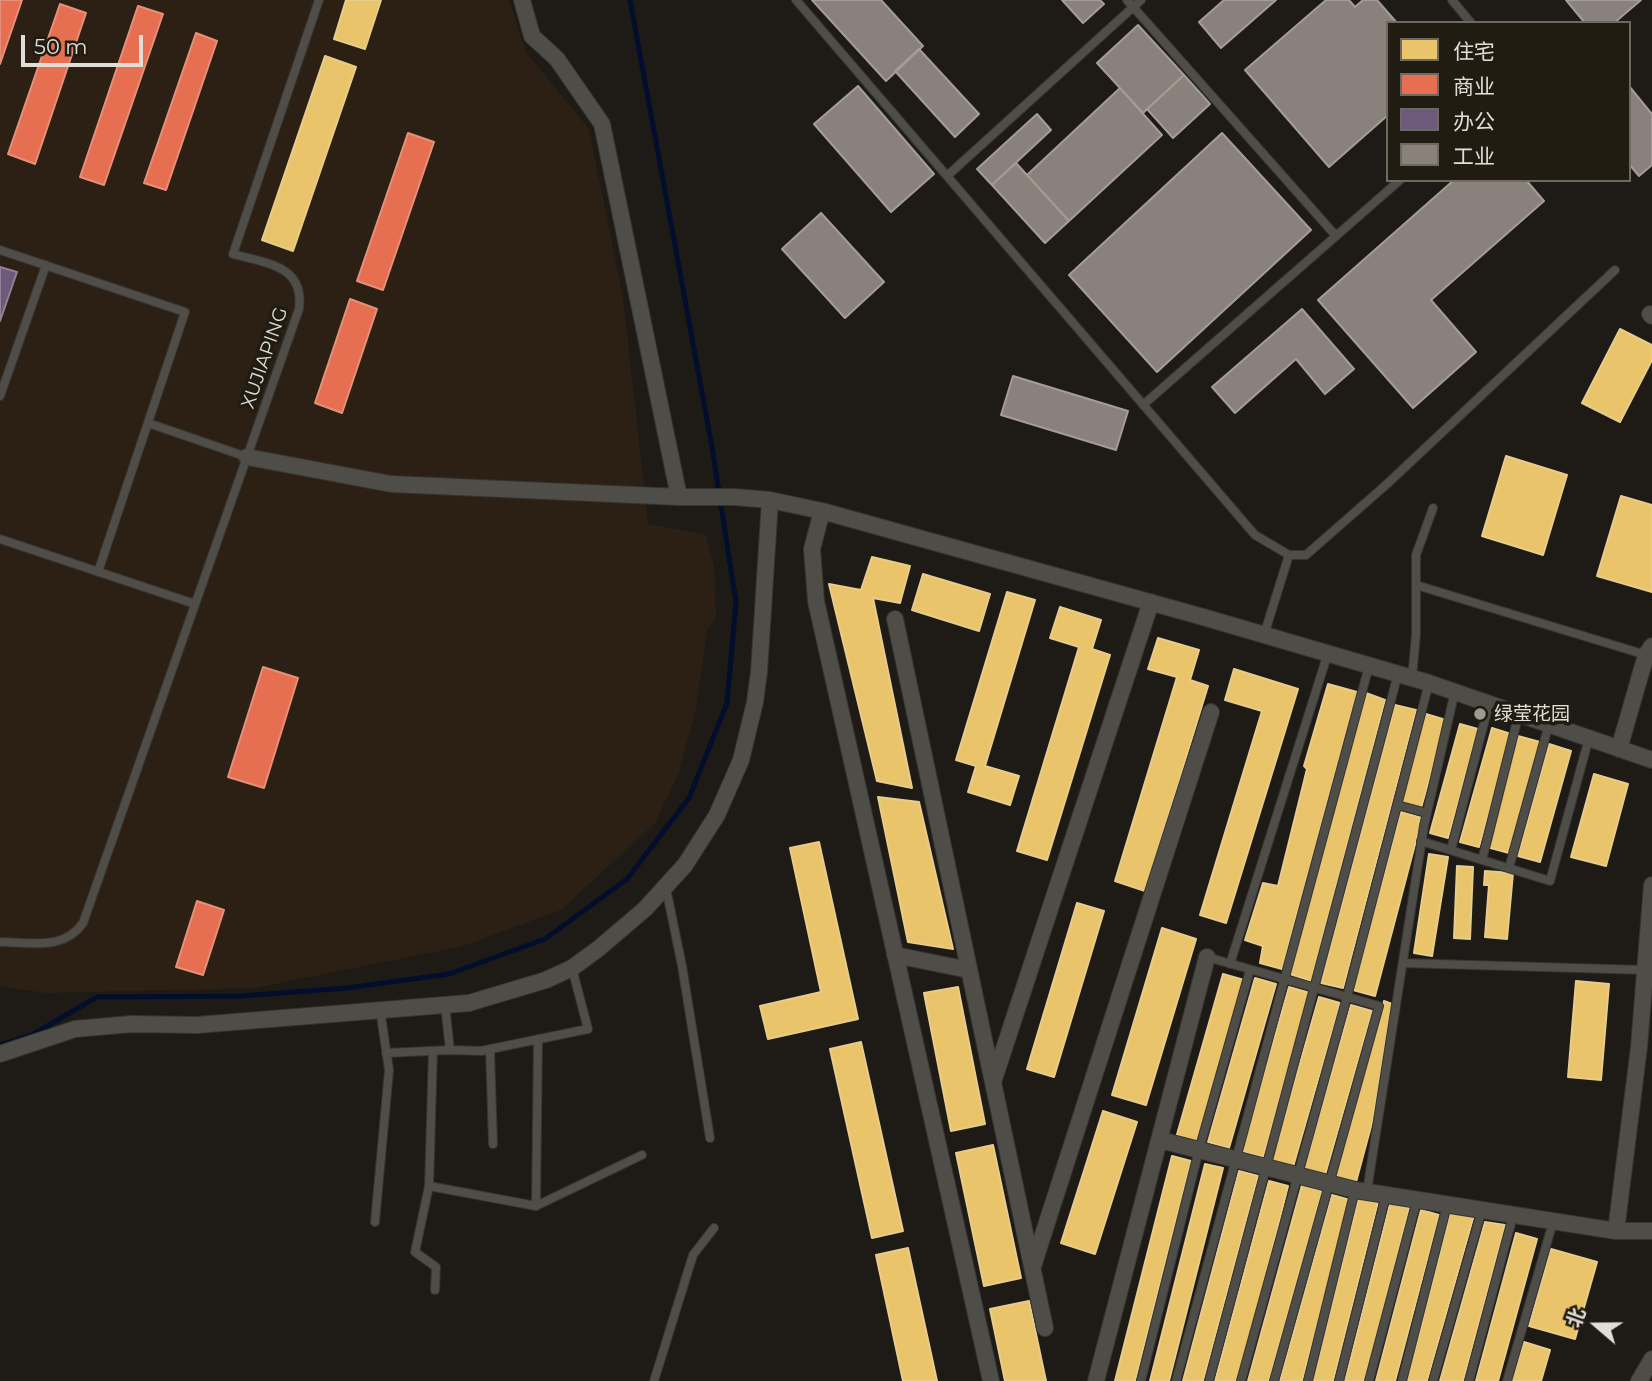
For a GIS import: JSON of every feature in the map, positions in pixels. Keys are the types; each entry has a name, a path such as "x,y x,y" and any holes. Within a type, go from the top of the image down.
{"street":[{"path":"522,0 532,36 557,59 602,124 679,497"},
{"path":"247,457 391,484 679,497 735,497 770,500 822,511 1151,602 1429,683 1652,760"},
{"path":"0,1054 75,1029 131,1024 225,1023 445,1005 494,997 546,980 572,968 614,936 666,888 702,841 734,779 749,732 759,672 770,500"},
{"path":"822,511 812,549 816,601 991,1381"},
{"path":"993,1081 1151,602"},
{"path":"895,620 1045,1328"},
{"path":"1619,749 1649,651"},
{"path":"1032,1267 1211,712"},
{"path":"1616,1231 1645,1048 1645,970 1652,885"},
{"path":"895,955 970,970"},
{"path":"1096,1381 1207,957"},
{"path":"1160,1140 1386,1195 1616,1231 1652,1231"},
{"path":"1639,1381 1652,1359"}],"lane":[{"name":"XUJIAPING","path":"0,942 56,943 67,939 83,923 299,309 299,288 286,271 233,254 319,0"},
{"path":"796,0 1255,536 1289,555 1306,555 1387,484 1615,270"},
{"path":"947,176 1130,4 1142,0"},
{"path":"1452,0 1469,21"},
{"path":"1130,4 1336,236"},
{"path":"1143,405 1398,182"},
{"path":"0,250 185,312 98,572"},
{"path":"0,397 46,265"},
{"path":"148,423 247,457"},
{"path":"1209,1381 1315,988 1405,676 1416,585 1416,555 1433,508"},
{"path":"0,539 195,604"},
{"path":"1264,635 1289,555"},
{"path":"1416,585 1649,651"},
{"path":"1230,964 1328,653"},
{"path":"1176,1381 1369,666"},
{"path":"1241,1381 1347,997 1429,683"},
{"path":"1308,1381 1361,1190 1421,841 1455,691"},
{"path":"1451,850 1490,702"},
{"path":"1482,860 1519,713"},
{"path":"1509,868 1549,724"},
{"path":"1421,841 1550,881 1589,738"},
{"path":"1397,805 1427,813"},
{"path":"666,888 682,966 710,1138"},
{"path":"1207,957 1379,1006 1274,1381"},
{"path":"1402,963 1645,970"},
{"path":"386,1053 490,1049 588,1029 572,968"},
{"path":"1141,1381 1199,1150 1250,970"},
{"path":"445,1005 450,1050"},
{"path":"375,1222 389,1070 380,1009"},
{"path":"536,1206 538,1039"},
{"path":"490,1049 493,1144"},
{"path":"433,1051 429,1186 415,1252 436,1267 435,1290"},
{"path":"429,1186 536,1206 642,1155"},
{"path":"1339,1381 1386,1195"},
{"path":"1369,1381 1417,1200"},
{"path":"1402,1381 1447,1205"},
{"path":"1433,1381 1482,1210"},
{"path":"1469,1381 1513,1216"},
{"path":"1507,1381 1553,1222"},
{"path":"654,1381 693,1255 714,1228"}],"shaded area":[{"path":"0,0 509,0 526,52 589,129 623,297 648,524 706,535 714,566 716,619 707,630 696,709 679,772 655,823 561,910 460,947 255,988 45,993 0,986"}],"building: 住宅":[{"path":"346,0 381,0 365,49 334,39"},
{"path":"325,56 356,67 293,251 262,240"},
{"path":"1620,329 1652,345 1652,360 1620,422 1582,403"},
{"path":"1506,456 1567,475 1543,555 1482,536"},
{"path":"1621,496 1652,505 1652,592 1597,576"},
{"path":"872,557 910,566 900,603 873,598 912,788 877,781 829,584 861,590"},
{"path":"923,574 990,594 979,631 912,610"},
{"path":"1007,592 1035,600 985,766 1019,776 1010,805 968,792 976,766 956,760"},
{"path":"1060,607 1101,620 1092,649 1110,655 1047,860 1017,851 1079,647 1050,638"},
{"path":"1158,638 1199,650 1190,680 1208,686 1145,891 1115,881 1177,677 1148,669"},
{"path":"1234,669 1298,689 1226,923 1200,915 1262,711 1225,700"},
{"path":"1328,684 1357,692 1282,969 1260,963 1263,946 1245,940 1263,883 1278,886 1307,769 1304,766"},
{"path":"1366,693 1385,700 1311,981 1290,974"},
{"path":"1395,705 1416,710 1343,988 1321,983"},
{"path":"1426,714 1446,720 1421,808 1401,802"},
{"path":"1460,724 1478,729 1448,838 1430,833"},
{"path":"1492,728 1511,734 1479,847 1460,842"},
{"path":"1518,736 1540,742 1509,853 1487,847"},
{"path":"1549,744 1571,751 1540,862 1518,856"},
{"path":"1594,774 1628,784 1606,866 1571,857"},
{"path":"878,797 919,802 953,949 908,942"},
{"path":"1401,812 1422,818 1375,996 1353,990"},
{"path":"819,842 858,1019 768,1039 760,1006 821,992 790,848"},
{"path":"1429,854 1448,857 1432,956 1414,953"},
{"path":"1457,866 1473,867 1470,939 1454,938"},
{"path":"1485,871 1513,873 1507,939 1485,937 1489,885 1484,885"},
{"path":"1077,903 1104,911 1054,1077 1027,1069"},
{"path":"1162,928 1196,939 1146,1105 1112,1095"},
{"path":"1223,974 1244,980 1197,1144 1176,1138"},
{"path":"1255,978 1276,984 1229,1148 1208,1142"},
{"path":"1576,981 1609,984 1601,1080 1568,1077"},
{"path":"958,987 985,1124 951,1131 924,993"},
{"path":"1289,987 1310,993 1263,1157 1242,1151"},
{"path":"1319,997 1340,1003 1293,1167 1272,1161"},
{"path":"1384,1001 1392,1004 1373,1119 1356,1182 1335,1177"},
{"path":"1351,1005 1372,1011 1325,1175 1304,1169"},
{"path":"861,1042 903,1231 872,1238 830,1049"},
{"path":"1103,1111 1137,1122 1095,1254 1061,1243"},
{"path":"993,1145 1021,1278 984,1286 956,1153"},
{"path":"1172,1156 1191,1161 1135,1381 1115,1381"},
{"path":"1205,1164 1223,1168 1169,1381 1150,1381"},
{"path":"1239,1171 1258,1176 1203,1381 1183,1381"},
{"path":"1269,1181 1288,1186 1239,1381 1215,1381"},
{"path":"1302,1185 1322,1191 1269,1381 1248,1381"},
{"path":"1332,1195 1350,1200 1302,1381 1280,1381"},
{"path":"1359,1197 1378,1202 1333,1381 1313,1381"},
{"path":"1390,1204 1409,1208 1365,1381 1345,1381"},
{"path":"1421,1210 1439,1215 1395,1381 1376,1381"},
{"path":"1451,1211 1474,1215 1427,1381 1407,1381"},
{"path":"1485,1222 1505,1225 1463,1381 1440,1381"},
{"path":"1516,1233 1537,1239 1498,1381 1476,1381"},
{"path":"908,1248 937,1381 903,1381 876,1255"},
{"path":"1551,1249 1597,1262 1575,1339 1529,1326"},
{"path":"1029,1301 1046,1381 1005,1381 990,1309"},
{"path":"1524,1342 1550,1350 1541,1381 1512,1381"}],"building: 商业":[{"path":"0,0 22,0 0,64"},
{"path":"60,4 86,13 35,164 8,154"},
{"path":"138,6 163,14 104,185 80,177"},
{"path":"196,33 217,41 166,190 144,183"},
{"path":"408,133 434,142 383,290 357,281"},
{"path":"350,299 377,309 342,413 315,403"},
{"path":"263,667 298,678 264,788 228,777"},
{"path":"197,901 224,910 203,975 176,967"}],"building: 办公":[{"path":"0,267 17,272 0,321"}],"building: 工业":[{"path":"812,0 881,0 923,46 886,81"},
{"path":"1062,0 1100,0 1104,4 1083,23"},
{"path":"1224,0 1276,0 1221,48 1199,22"},
{"path":"1326,0 1349,0 1355,7 1363,0 1377,0 1395,21 1386,21 1386,117 1329,167 1245,70"},
{"path":"1566,0 1641,0 1616,21 1583,21"},
{"path":"1138,25 1184,75 1143,113 1097,63"},
{"path":"919,49 979,114 955,137 895,71"},
{"path":"1184,75 1210,104 1173,138 1147,109"},
{"path":"858,86 934,174 891,212 814,124"},
{"path":"1120,88 1162,135 1069,221 1027,175"},
{"path":"1631,88 1652,114 1652,165 1639,176 1631,166"},
{"path":"1037,114 1051,130 992,185 977,169"},
{"path":"1222,133 1311,230 1157,372 1069,275"},
{"path":"1016,163 1069,221 1045,243 992,185"},
{"path":"1452,182 1528,182 1544,201 1431,300 1476,352 1413,408 1318,300"},
{"path":"821,213 884,282 845,318 782,249"},
{"path":"1302,309 1354,369 1325,394 1296,359 1235,413 1212,387"},
{"path":"1013,376 1128,411 1116,450 1001,415"}],"waterway":[{"path":"0,1045 32,1035 97,997 241,996 347,988 449,974 545,939 627,879 689,798 727,703 736,602 712,447 630,0"}],"place":[{"name":"绿莹花园","path":"1480,714"}]}
